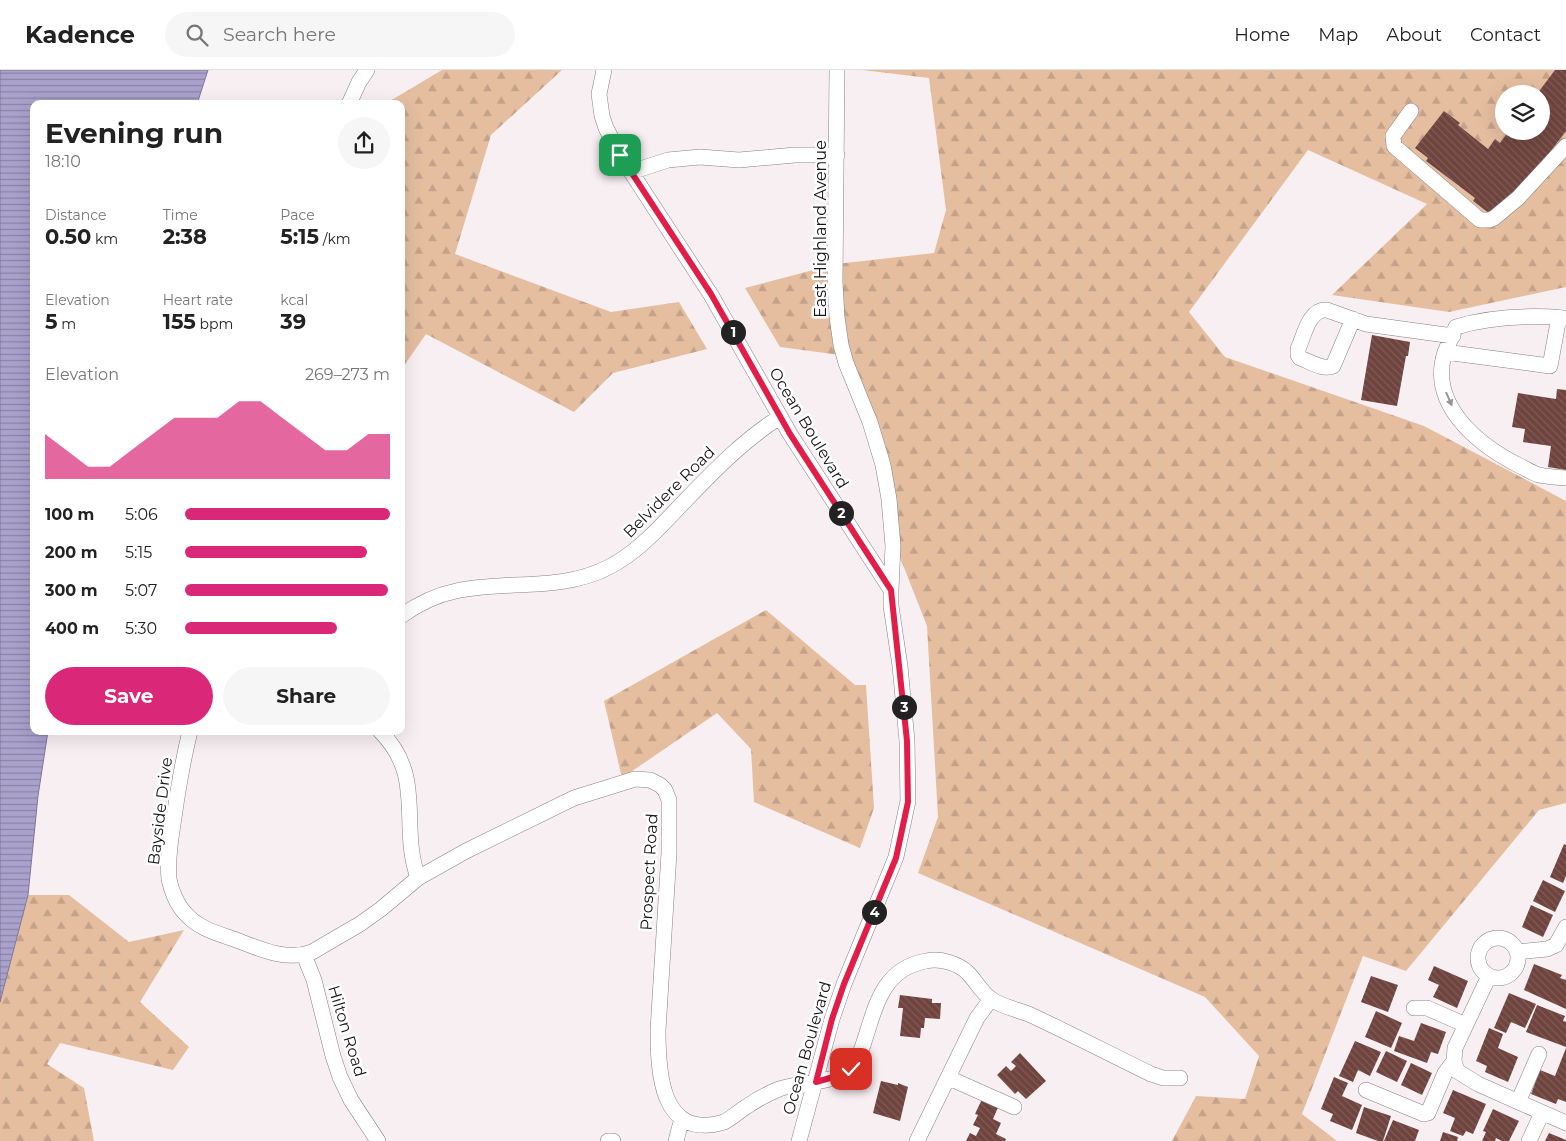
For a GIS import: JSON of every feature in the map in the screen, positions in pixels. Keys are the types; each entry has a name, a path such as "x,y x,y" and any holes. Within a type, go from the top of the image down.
{"street":[{"path":"351,100 367,70"},
{"name":"Ocean Boulevard","path":"604,70 598,94 602,116 620,155 711,294 780,417 891,590 907,741 908,802 896,858 844,984 832,1019 799,1141"},
{"name":"East Highland Avenue","path":"837,70 835,282 837,317 846,363 870,422 889,499 893,546 891,590"},
{"path":"1411,111 1393,136 1394,146 1480,220 1494,218 1512,204 1566,146"},
{"path":"631,172 668,160 700,156 739,160 795,155 837,155"},
{"path":"1445,352 1550,366 1562,317 1518,316 1486,319 1456,327 1453,336 1445,352 1442,361 1441,378 1448,400 1460,421 1477,439 1497,454 1538,475 1566,478"},
{"path":"1353,320 1366,324 1453,336"},
{"name":"Belvidere Road","path":"405,614 430,599 456,591 480,587 561,582 580,578 610,567 646,541 719,465 759,430 780,417"},
{"name":"Bayside Drive","path":"189,735 181,768 171,840 169,879 175,898 184,913 193,921 210,930 260,949 284,955 304,955"},
{"path":"384,735 395,747 405,768 408,784 410,847 418,878"},
{"name":"Prospect Road","path":"304,955 360,924 381,910 418,878 466,851 574,798 635,779 650,780 665,790 669,800 658,1058 661,1086 667,1103 681,1122"},
{"path":"1517,952 1547,949 1556,945 1566,927"},
{"path":"1492,939 1507,940 1517,952 1518,960 1516,967 1511,974 1505,977 1489,976 1483,972 1479,965 1480,949 1492,939"},
{"name":"Hilton Road","path":"304,955 314,980 340,1077 378,1141"},
{"path":"676,1141 681,1122 686,1126 697,1128 714,1126 727,1121 763,1096 785,1087 816,1082 844,1074 851,1069 858,1059 880,994 886,983 905,967 925,961 945,961 958,966 968,973 991,999 1031,1015 1151,1074 1163,1078 1180,1078"},
{"path":"1489,976 1455,1048 1454,1061 1457,1071 1478,1084 1566,1123"},
{"path":"917,1141 976,1018 991,999"},
{"path":"1414,1008 1427,1008 1466,1025"},
{"path":"1518,1102 1539,1054"},
{"path":"1366,1090 1424,1114 1428,1113 1445,1073 1454,1061"},
{"path":"948,1078 1014,1107"},
{"path":"1529,1141 1542,1113"},
{"path":"608,1141 613,1141"}],"green space":[{"path":"442,70 562,70 491,135 455,254 611,312 679,302 707,349 613,373 574,412 426,334 405,364 405,100 392,100"},
{"path":"862,70 1566,70 1566,287 1449,312 1332,295 1427,204 1308,150 1189,312 1225,357 1424,426 1566,501 1566,803 1539,810 1406,971 1363,956 1302,1114 1337,1141 1172,1141 1196,1096 1245,1099 1259,1056 1205,997 918,873 938,817 927,626 890,532 886,469 840,355 780,347 745,288 836,264 934,253 946,210 929,78"},
{"path":"766,610 855,685 866,685 874,808 860,848 754,802 751,749 717,713 622,778 604,701"},
{"path":"28,895 69,895 129,942 184,930 140,1002 189,1047 173,1070 60,1043 47,1064 84,1088 94,1141 0,1141 0,1002"}],"shaded area":[{"path":"0,70 208,70 198,100 30,100 30,735 47,735 38,796 28,895 0,1002"}],"building":[{"path":"1555,70 1566,70 1566,131 1498,220 1473,201 1475,198 1426,161 1428,158 1415,148 1444,111 1488,149 1495,139 1500,143 1502,140 1550,140 1550,85 1544,85"},
{"path":"1372,335 1410,342 1397,406 1361,400"},
{"path":"1557,389 1566,390 1566,470 1548,467 1551,446 1523,442 1525,429 1512,427 1518,393 1556,399"},
{"path":"1564,844 1566,845 1566,876 1563,883 1550,877"},
{"path":"1543,880 1565,891 1555,912 1533,901"},
{"path":"1531,905 1553,915 1543,937 1522,927"},
{"path":"1534,964 1562,975 1560,978 1566,980 1566,1009 1524,990"},
{"path":"1434,966 1468,981 1457,1008 1433,997 1439,985 1428,980"},
{"path":"1371,976 1398,985 1388,1012 1361,1002"},
{"path":"1509,993 1536,1004 1525,1028 1511,1022 1506,1033 1494,1028"},
{"path":"900,995 932,999 932,1003 941,1003 940,1019 925,1018 920,1038 900,1036 903,1008 898,1008"},
{"path":"1537,1005 1565,1016 1563,1021 1566,1022 1566,1047 1526,1032"},
{"path":"1376,1011 1402,1023 1391,1048 1365,1037"},
{"path":"1421,1023 1446,1032 1438,1054 1431,1052 1427,1063 1394,1051 1399,1036 1414,1041"},
{"path":"1489,1028 1503,1034 1498,1048 1518,1057 1508,1082 1485,1072 1487,1066 1476,1061"},
{"path":"1355,1041 1381,1052 1370,1076 1358,1070 1353,1082 1339,1076"},
{"path":"1566,1048 1566,1102 1558,1099 1556,1104 1531,1094 1540,1070 1555,1076"},
{"path":"1386,1051 1407,1061 1397,1082 1376,1072"},
{"path":"1020,1053 1046,1081 1026,1099 1018,1091 1015,1094 997,1075 1006,1066 1011,1071 1016,1066 1011,1062"},
{"path":"1411,1063 1432,1073 1422,1095 1401,1085"},
{"path":"1334,1077 1348,1083 1342,1096 1362,1105 1352,1130 1330,1121 1333,1114 1321,1109"},
{"path":"881,1081 898,1085 898,1083 908,1087 900,1121 873,1113"},
{"path":"1453,1090 1486,1104 1473,1134 1466,1131 1463,1136 1450,1131 1455,1118 1443,1113"},
{"path":"983,1097 999,1105 993,1119 1001,1123 996,1134 1006,1139 1005,1141 966,1141 970,1133 976,1136 980,1128 973,1125 978,1115 975,1114"},
{"path":"1364,1107 1391,1116 1383,1141 1356,1133"},
{"path":"1493,1109 1519,1121 1509,1141 1502,1141 1496,1138 1495,1141 1482,1141 1486,1132 1483,1131"},
{"path":"1393,1120 1419,1130 1415,1141 1384,1141"},
{"path":"1443,1132 1458,1137 1457,1141 1440,1141"},
{"path":"1549,1133 1566,1140 1566,1141 1545,1141"}],"route":[{"path":"620,155 711,294 790,434 891,590 907,741 908,802 896,858 844,984 832,1019 816,1082 844,1074 851,1069"}]}
